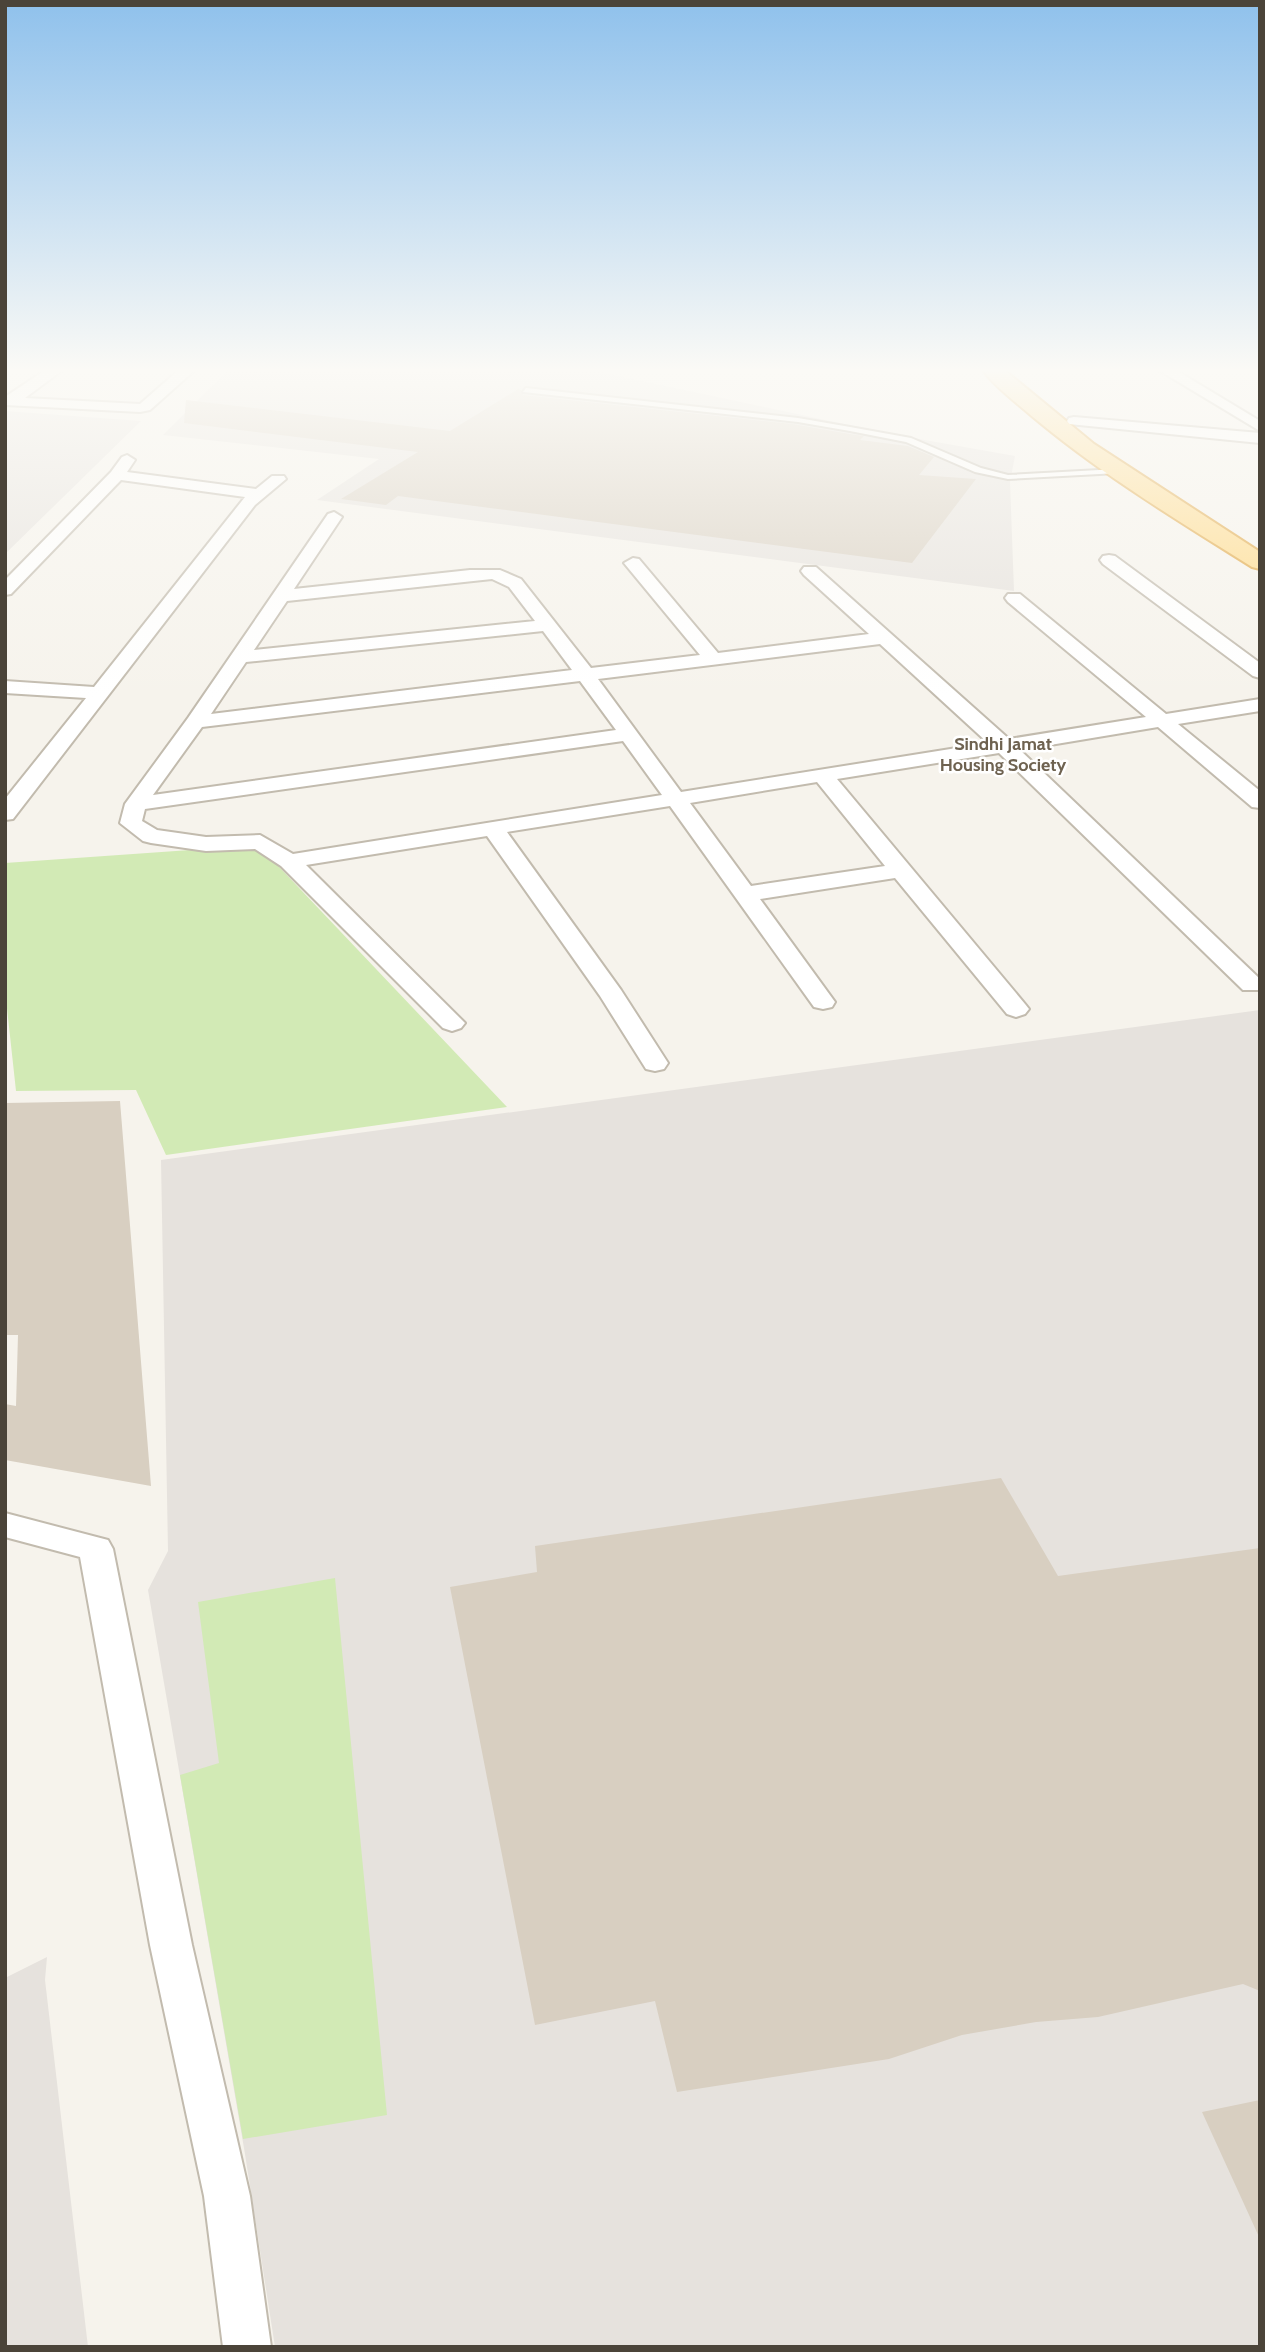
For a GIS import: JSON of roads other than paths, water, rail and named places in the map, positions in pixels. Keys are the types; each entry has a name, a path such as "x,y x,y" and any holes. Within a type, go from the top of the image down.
{"highway":[{"path":"1130,479 1260,562"},
{"path":"1166,479 1260,538"}],"street":[{"path":"5,590 111,479"},
{"path":"181,479 258,494"},
{"path":"7,809 240,513 258,494 278,479"},
{"path":"334,517 197,722 136,804 131,823 151,836 206,844 260,842 289,861 452,1023"},
{"path":"1109,561 1260,672"},
{"path":"633,563 713,659"},
{"path":"810,571 1004,746 1252,985"},
{"path":"282,596 470,575 495,574 515,583 586,675 823,1002"},
{"path":"1014,598 1260,802"},
{"path":"239,657 548,625"},
{"path":"197,722 884,638"},
{"path":"5,687 100,693"},
{"path":"986,730 1260,691"},
{"path":"289,861 1260,705"},
{"path":"136,804 629,734"},
{"path":"822,775 1016,1009"},
{"path":"493,828 612,995 656,1063"},
{"path":"745,894 901,870"},
{"path":"5,1525 96,1549 171,1945 227,2196 247,2347"}],"district":[{"name":"Sindhi Jamat Housing Society","path":"1003,754"}]}
